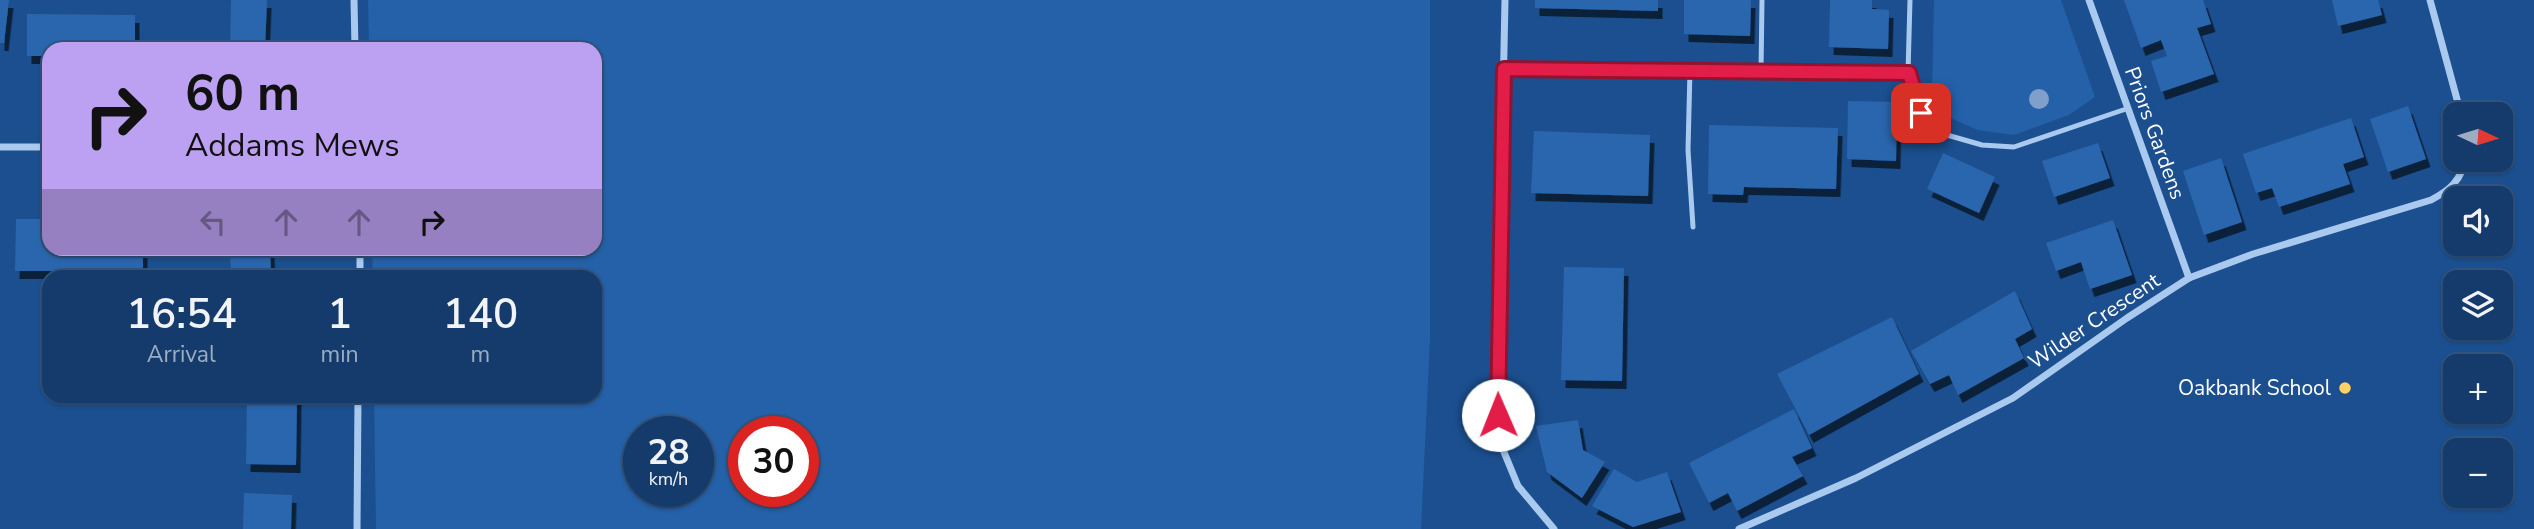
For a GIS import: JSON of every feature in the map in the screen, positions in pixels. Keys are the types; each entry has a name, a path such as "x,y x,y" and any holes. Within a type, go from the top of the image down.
{"street":[{"path":"354,0 355,42"},
{"path":"1505,0 1497,390 1499,440 1518,486 1553,529"},
{"name":"Priors Gardens","path":"2089,0 2189,278"},
{"path":"2430,0 2458,102"},
{"path":"1504,69 1909,73"},
{"path":"0,148 42,147"},
{"name":"Wilder Crescent","path":"1739,529 1856,478 2013,398 2189,278 2253,254 2431,201 2449,190 2462,172"},
{"path":"357,529 358,403"}],"lane":[{"path":"1761,72 1762,0"},
{"path":"1910,0 1909,73 1921,113 1947,135 1982,145 2014,147 2126,109"},
{"path":"1690,70 1688,150 1693,227"}],"shaded area":[{"path":"368,0 1430,0 1430,339 1421,529 376,529 374,403 602,403 602,270 373,270 372,256 602,256 602,42 369,42"},
{"path":"1934,0 2061,0 2095,97 2069,115 2014,135 1978,130 1948,117 1939,108 1932,94"}],"building":[{"path":"0,0 9,0 4,43 0,43"},
{"path":"231,0 267,0 265,42 230,42"},
{"path":"1535,0 1658,0 1658,11 1535,8"},
{"path":"1684,0 1751,0 1750,36 1684,34"},
{"path":"1830,0 1872,0 1872,9 1889,10 1888,49 1829,47"},
{"path":"2124,0 2203,0 2211,24 2197,28 2214,74 2161,92 2151,61 2167,56 2161,40 2141,48"},
{"path":"2332,0 2378,0 2382,15 2338,26"},
{"path":"27,14 135,15 135,42 42,42 42,56 27,56"},
{"path":"1848,101 1897,102 1896,161 1847,159"},
{"path":"2408,106 2426,159 2388,172 2370,119"},
{"path":"2351,118 2364,157 2343,164 2350,184 2279,207 2272,188 2256,193 2243,154"},
{"path":"1709,125 1838,128 1836,189 1744,187 1743,195 1708,194"},
{"path":"1534,131 1650,135 1648,196 1531,193"},
{"path":"2098,143 2110,178 2054,197 2042,161"},
{"path":"1943,153 1995,177 1979,213 1927,189"},
{"path":"2221,158 2242,222 2204,235 2183,171"},
{"path":"16,219 42,219 42,256 143,256 143,270 15,271"},
{"path":"2113,220 2132,275 2090,289 2081,262 2056,271 2046,243"},
{"path":"230,256 270,256 271,270 231,270"},
{"path":"1564,267 1624,268 1622,381 1561,380"},
{"path":"2015,291 2032,329 2015,339 2024,358 1958,395 1949,375 1930,384 1911,351"},
{"path":"1892,317 1919,374 1809,435 1777,374"},
{"path":"247,403 297,403 296,465 246,464"},
{"path":"1794,409 1812,448 1792,457 1803,476 1737,511 1728,493 1709,503 1689,463"},
{"path":"1578,420 1583,450 1605,462 1582,498 1547,472 1536,426"},
{"path":"1614,469 1637,482 1667,472 1681,512 1633,527 1592,506"},
{"path":"244,493 292,495 291,529 243,529"}],"place":[{"name":"Oakbank School","path":"2345,388"}],"route":[{"path":"1498,415 1504,69 1909,73 1921,113"}]}
